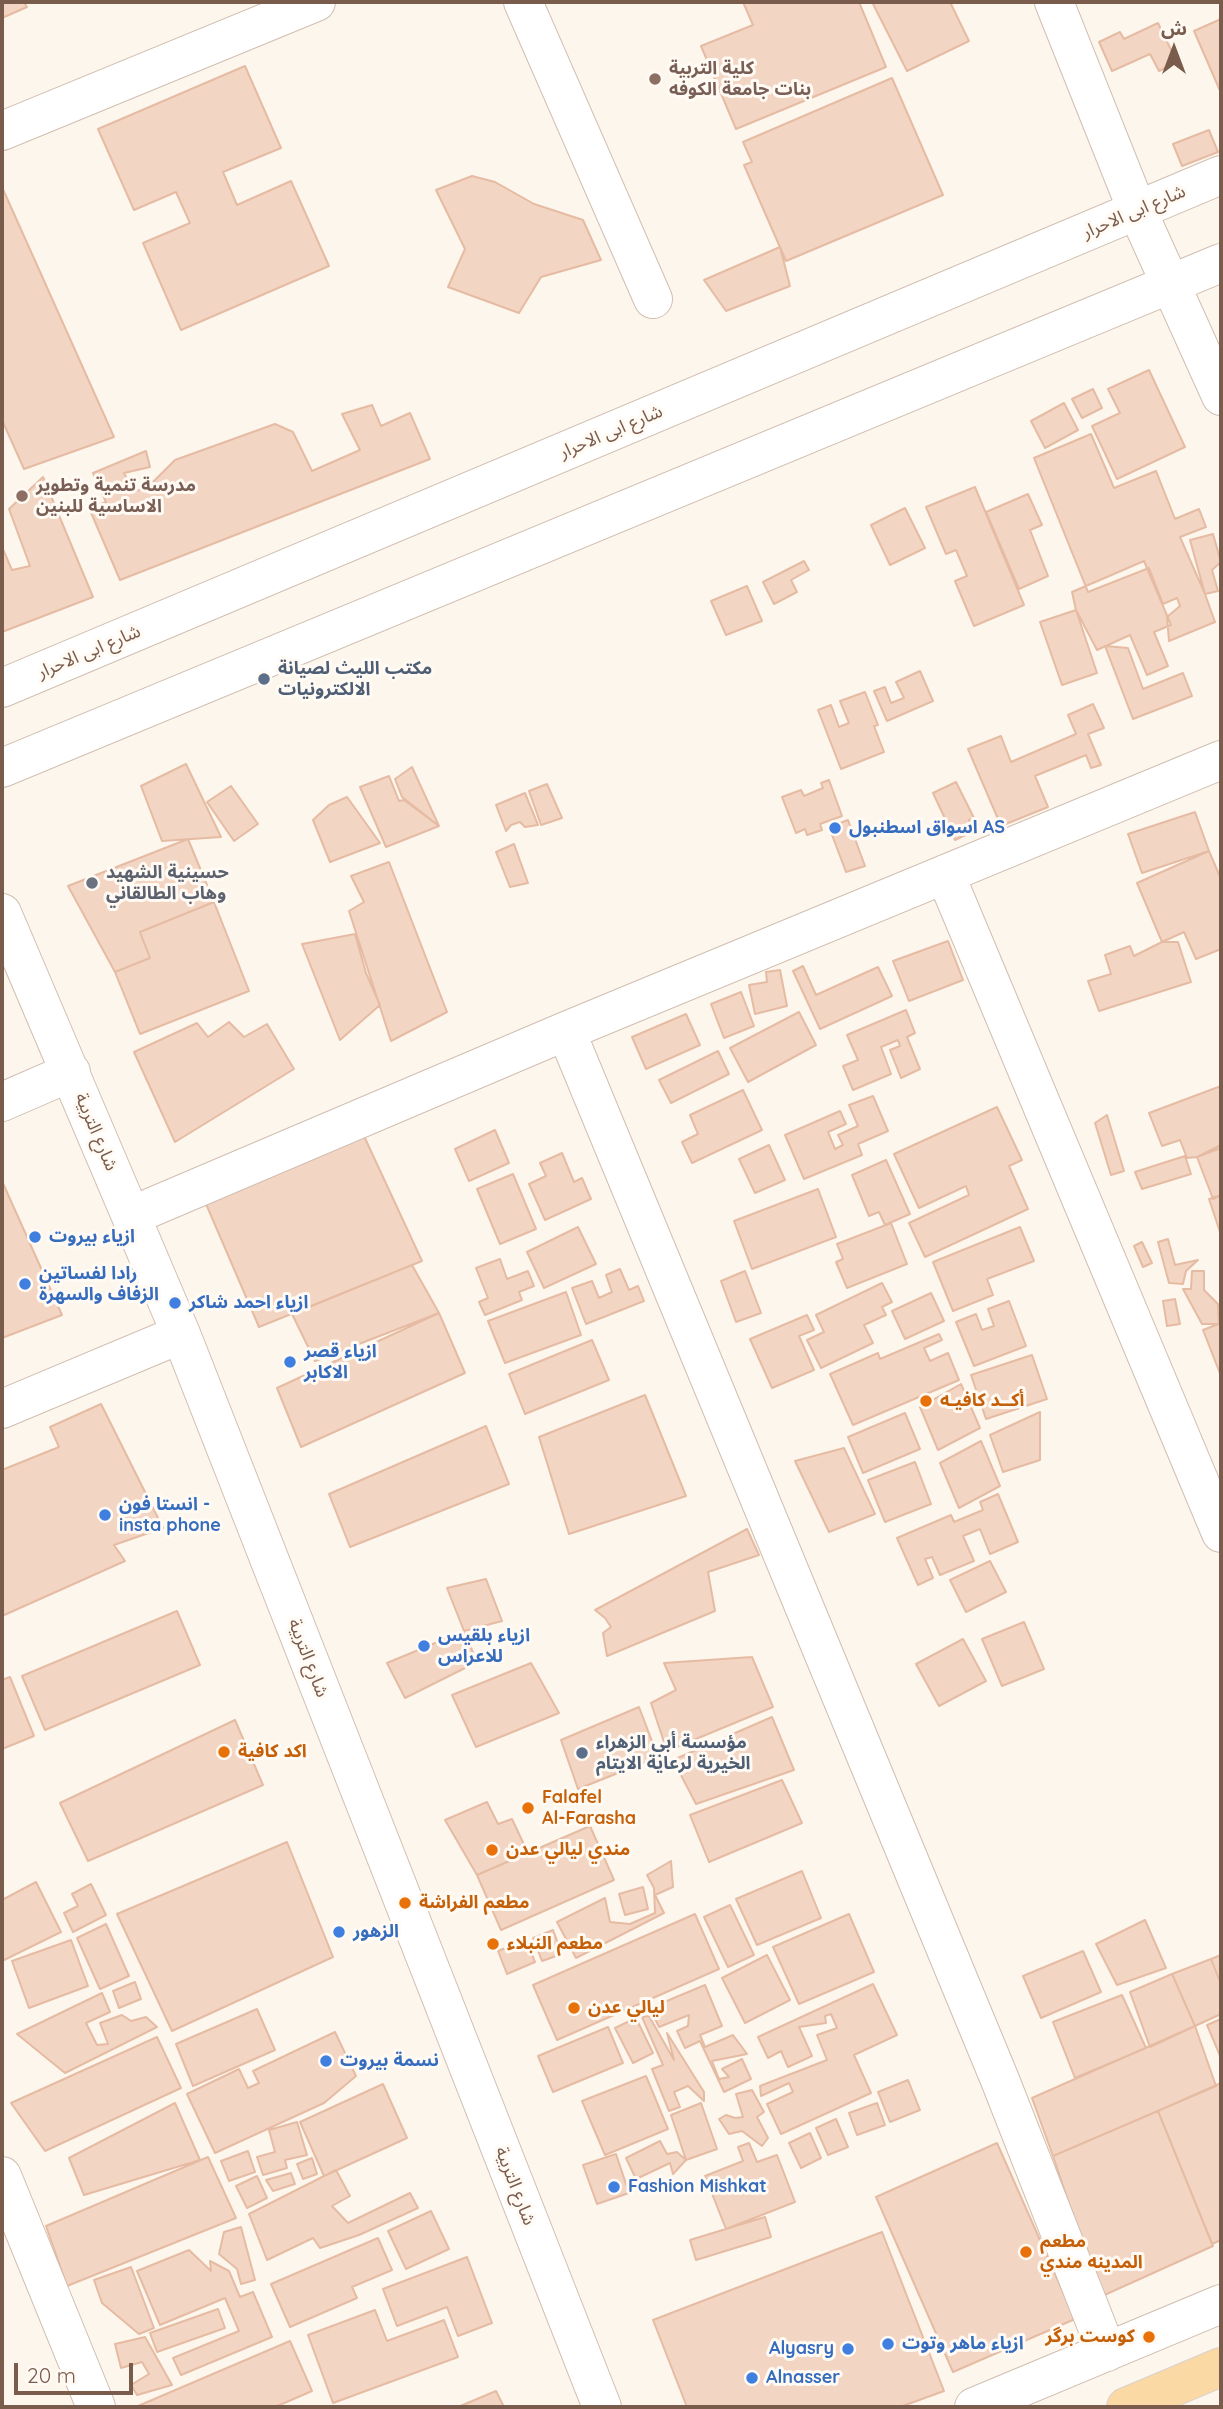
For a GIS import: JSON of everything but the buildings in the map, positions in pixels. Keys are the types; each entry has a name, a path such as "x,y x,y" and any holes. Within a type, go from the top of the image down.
{"main road":[{"path":"1126,2407 1221,2367"}],"street":[{"path":"2,131 316,2"},
{"path":"523,2 653,299"},
{"path":"1054,2 1136,211 1221,396"},
{"name":"شارع ابی الاحرار","path":"2,688 1221,175"},
{"path":"2,768 1221,263"},
{"path":"131,1216 566,1031 1221,760"},
{"path":"945,874 1221,1533"},
{"name":"شارع التربية","path":"2,913 181,1334 602,2407"},
{"path":"566,1031 1000,2080 1107,2352"},
{"path":"2,1101 71,1072"},
{"path":"2,1409 181,1334"},
{"path":"2,2176 96,2407"},
{"path":"974,2407 1221,2304"}],"place":[{"name":"كلية التربية بنات جامعة الكوفه","path":"655,79"},
{"name":"مدرسة تنمية وتطوير الاساسية للبنين","path":"22,496"},
{"name":"مكتب الليث لصيانة الالكترونيات","path":"264,679"},
{"name":"اسواق اسطنبول AS","path":"835,828"},
{"name":"حسينية الشهيد وهاب الطالقاني","path":"92,883"},
{"name":"ازياء بيروت","path":"35,1237"},
{"name":"رادا لفساتين الزفاف والسهرة","path":"25,1284"},
{"name":"ازياء احمد شاكر","path":"175,1303"},
{"name":"ازياء قصر الاكابر","path":"290,1362"},
{"name":"أكــد كافيـه","path":"926,1401"},
{"name":"انستا فون - insta phone","path":"105,1515"},
{"name":"ازياء بلقيس للاعراس","path":"424,1646"},
{"name":"اكد كافية","path":"224,1752"},
{"name":"مؤسسة أبي الزهراء الخيرية لرعاية الايتام","path":"582,1753"},
{"name":"Falafel Al-Farasha","path":"528,1808"},
{"name":"مندي ليالي عدن","path":"492,1850"},
{"name":"مطعم الفراشة","path":"405,1903"},
{"name":"الزهور","path":"339,1932"},
{"name":"مطعم النبلاء","path":"493,1944"},
{"name":"ليالي عدن","path":"574,2008"},
{"name":"نسمة بيروت","path":"326,2061"},
{"name":"Fashion Mishkat","path":"614,2187"},
{"name":"مطعم المدينه مندي","path":"1026,2252"},
{"name":"كوست برگر","path":"1149,2337"},
{"name":"ازياء ماهر وتوت","path":"888,2344"},
{"name":"Alyasry","path":"848,2349"},
{"name":"Alnasser","path":"752,2378"}]}
